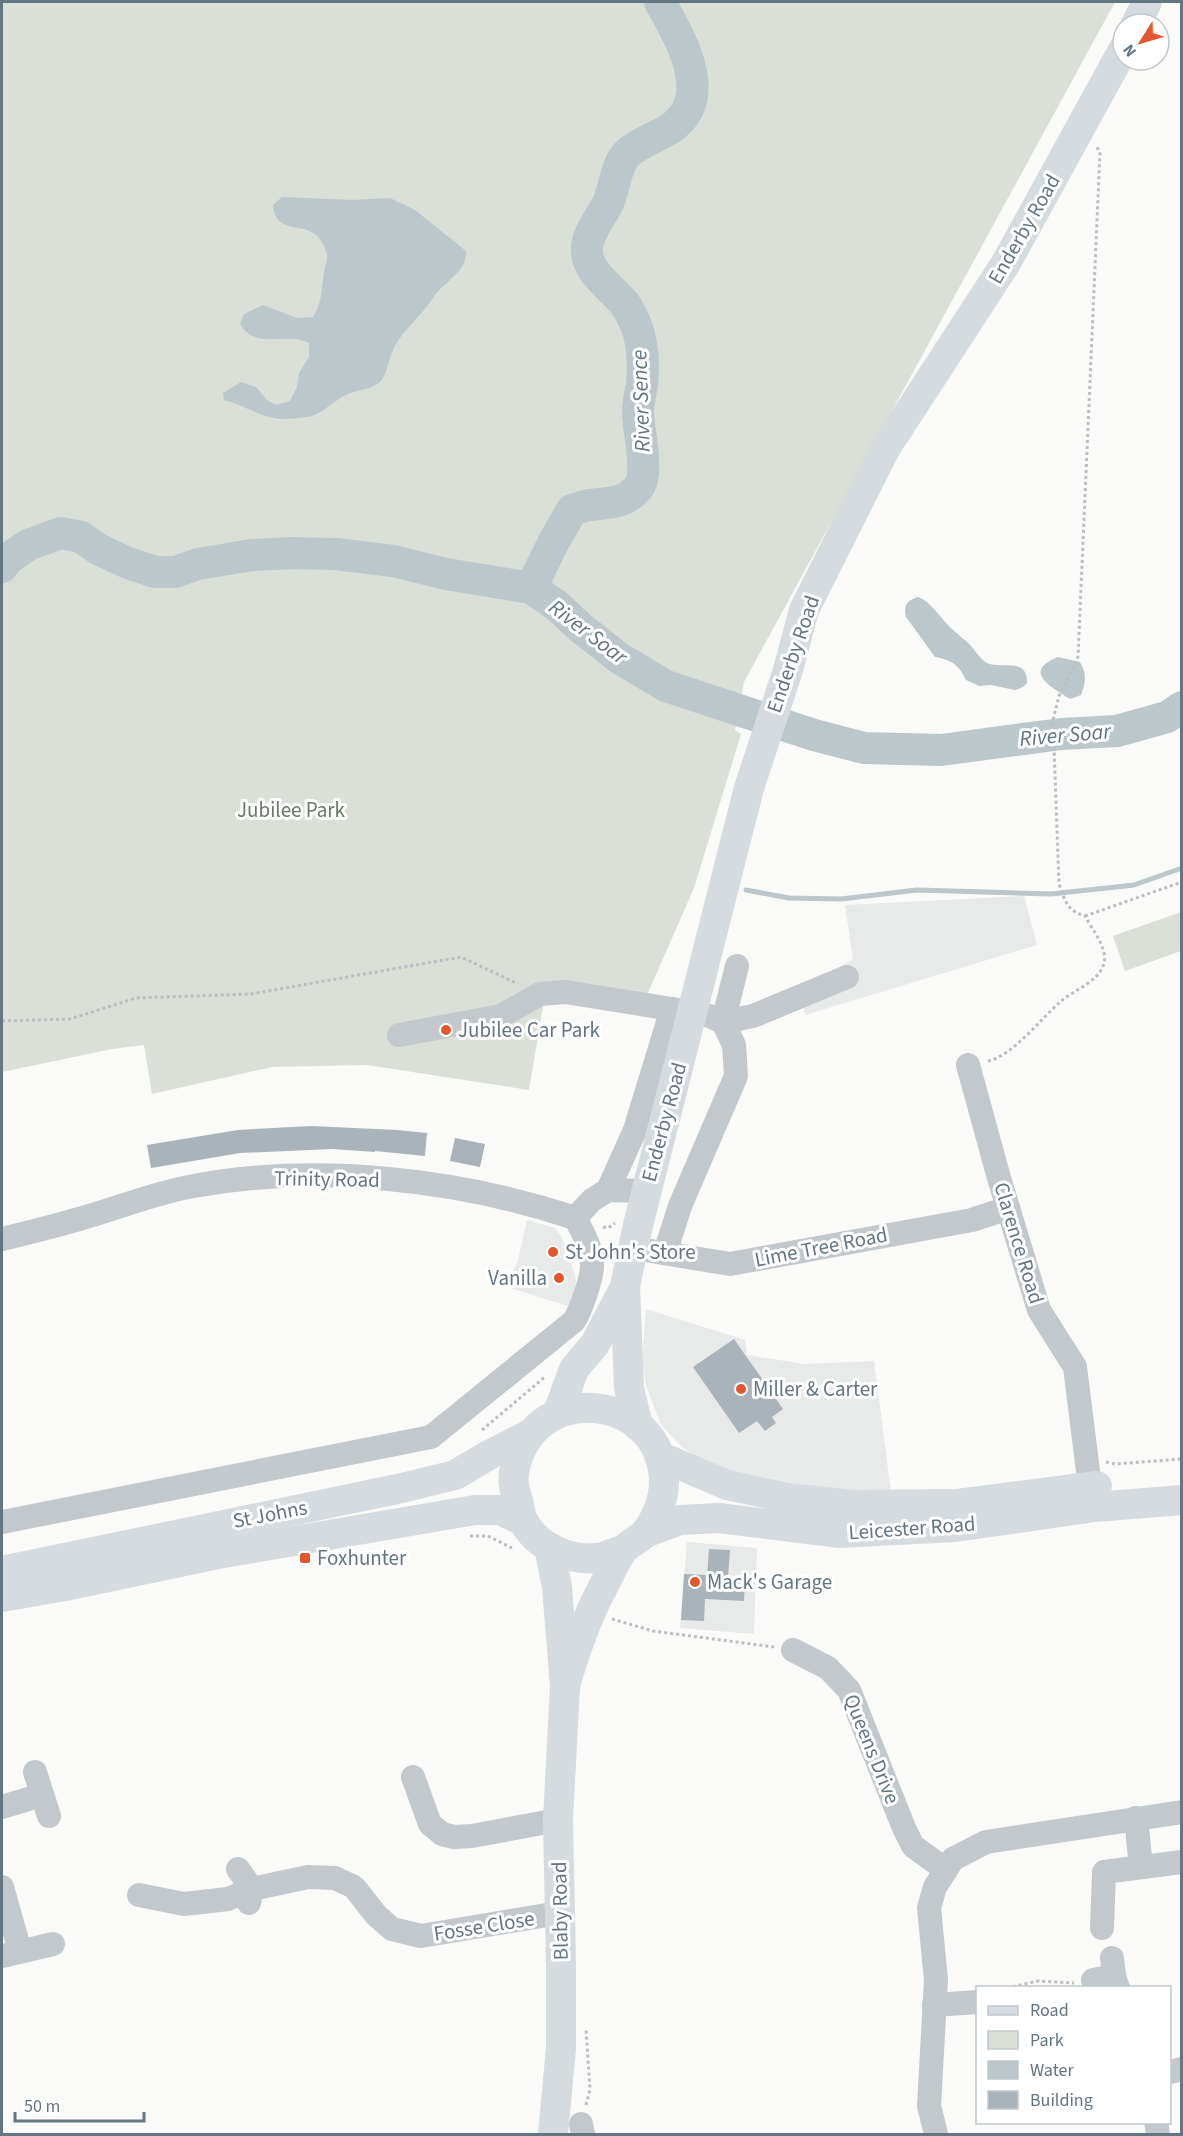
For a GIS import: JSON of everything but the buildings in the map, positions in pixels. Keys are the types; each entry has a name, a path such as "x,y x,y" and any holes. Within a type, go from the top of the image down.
{"main road":[{"name":"Enderby Road","path":"638,1426 629,1388 629,1269 682,1011 709,939 749,788 788,670 804,610 885,449 1006,263 1111,72"},
{"name":"Enderby Road","path":"558,1413 574,1369 596,1344 629,1269"},
{"path":"586,1407 613,1411 638,1426 651,1440 659,1456 664,1483 660,1509 634,1541 598,1558 570,1556 549,1547 535,1536 523,1521 513,1482 517,1457 530,1434 544,1421 558,1413 586,1407"},
{"name":"St Johns","path":"2,1571 455,1475 530,1434"},
{"name":"Leicester Road","path":"659,1456 727,1485 787,1498 853,1505 957,1504 1090,1487 1182,1482"},
{"name":"Leicester Road","path":"634,1541 680,1520 719,1518 840,1533 955,1527 1095,1507 1182,1500"},
{"name":"St Johns","path":"2,1597 218,1554 475,1510 500,1510 523,1521"},
{"name":"Blaby Road","path":"565,1686 577,1643 590,1612 634,1541"},
{"name":"Blaby Road","path":"549,1547 557,1587 565,1686 558,1820 561,2048 553,2134"}],"street":[{"path":"664,1253 694,1173 736,1076 734,1045 723,1022 737,966"},
{"path":"399,1035 501,1016 540,994 565,992 710,1016 723,1022 753,1016 848,976"},
{"path":"608,1190 635,1130 682,1011"},
{"name":"Clarence Road","path":"968,1065 1039,1310 1075,1367 1090,1487"},
{"name":"Trinity Road","path":"2,1239 194,1186 242,1179 293,1176 396,1180 451,1187 541,1207 575,1218"},
{"path":"2,1522 431,1437 574,1321 581,1310 592,1263 585,1237 575,1218 592,1200 608,1190 645,1191"},
{"name":"Lime Tree Road","path":"592,1263 629,1269 664,1253 730,1264 972,1220 1008,1208"},
{"name":"Queens Drive","path":"793,1650 828,1668 849,1690 904,1828 914,1846 946,1870"},
{"path":"2,1807 46,1805 35,1772"},
{"path":"412,1777 430,1824 442,1834 454,1837 472,1836 558,1820"},
{"path":"936,2134 929,2106 936,1980 929,1908 935,1887 953,1859 986,1842 1182,1812"},
{"path":"1137,1818 1141,1867"},
{"path":"1102,1928 1104,1872 1182,1862"},
{"path":"238,1869 250,1898"},
{"name":"Fosse Close","path":"139,1895 184,1904 250,1898 308,1876 335,1878 354,1887 376,1915 392,1929 421,1936 560,1913"},
{"path":"2,1887 11,1953 53,1944"},
{"path":"934,2005 976,2002"}],"path":[{"path":"1083,125 1100,152 1078,657 1059,696 1053,720 1059,884 1064,900 1074,913 1085,916 1182,882"},
{"path":"968,1065 995,1060 1024,1038 1061,1000 1098,975 1104,963 1104,953 1085,916"},
{"path":"2,1021 70,1019 136,998 251,994 461,957 540,994"},
{"path":"1087,1457 1115,1464 1182,1460"},
{"path":"604,1616 653,1631 793,1650"},
{"path":"1016,1986 1038,1981 1087,1983 1109,1975"}],"shaded area":[{"path":"1024,896 1037,945 805,1015 799,990 853,959 845,905"},
{"path":"527,1220 555,1228 562,1238 575,1275 576,1283 571,1307 504,1286 517,1264"},
{"path":"646,1309 745,1340 747,1355 804,1364 874,1361 891,1492 814,1489 748,1477 696,1457 682,1447 661,1425 646,1386 642,1361"},
{"path":"687,1542 757,1548 754,1634 680,1628"}],"green space":[{"name":"Jubilee Park","path":"2,2 1115,2 744,682 735,730 741,734 694,888 640,1011 544,1001 529,1090 367,1065 272,1067 152,1094 144,1045 112,1049 2,1072"},
{"path":"1181,912 1181,951 1125,971 1113,936"}],"water":[{"path":"282,197 352,200 390,198 415,210 466,251 459,271 438,292 400,338 380,382 373,387 346,395 312,416 280,419 224,400 223,393 241,382 256,387 267,400 276,405 290,401 297,387 299,373 309,357 309,343 291,339 254,337 240,324 244,314 263,305 297,318 313,317 319,305 327,260 326,251 317,236 310,231 280,222 275,215 273,205"},
{"path":"918,597 931,605 984,661 989,664 1017,666 1026,674 1027,683 1015,690 991,685 979,686 966,680 961,670 954,664 935,657 906,617 907,604"},
{"path":"1058,657 1080,662 1085,678 1081,695 1070,699 1043,679 1042,668"}],"waterway":[{"name":"River Sence","path":"531,588 572,510 622,500 638,488 643,472 638,412 643,370 640,337 625,305 594,271 587,256 587,248 592,230 608,203 619,167 625,156 639,145 668,130 683,117 690,102 693,86 685,51 660,2"},
{"name":"River Soar","path":"2,567 9,558 28,545 61,533 81,537 98,549 155,572 175,572 198,564 252,555 336,554 393,561 446,574 531,588 556,605 619,658 666,686 814,735 864,748 941,750 1061,734 1117,731 1167,717 1182,707"},
{"path":"746,890 789,898 841,899 917,890 1051,894 1134,885 1182,868"}],"place":[{"name":"Jubilee Car Park","path":"446,1030"},
{"name":"St John's Store","path":"553,1252"},
{"name":"Vanilla","path":"559,1278"},
{"name":"Miller & Carter","path":"741,1389"},
{"name":"Foxhunter","path":"305,1558"},
{"name":"Mack's Garage","path":"695,1582"}]}
